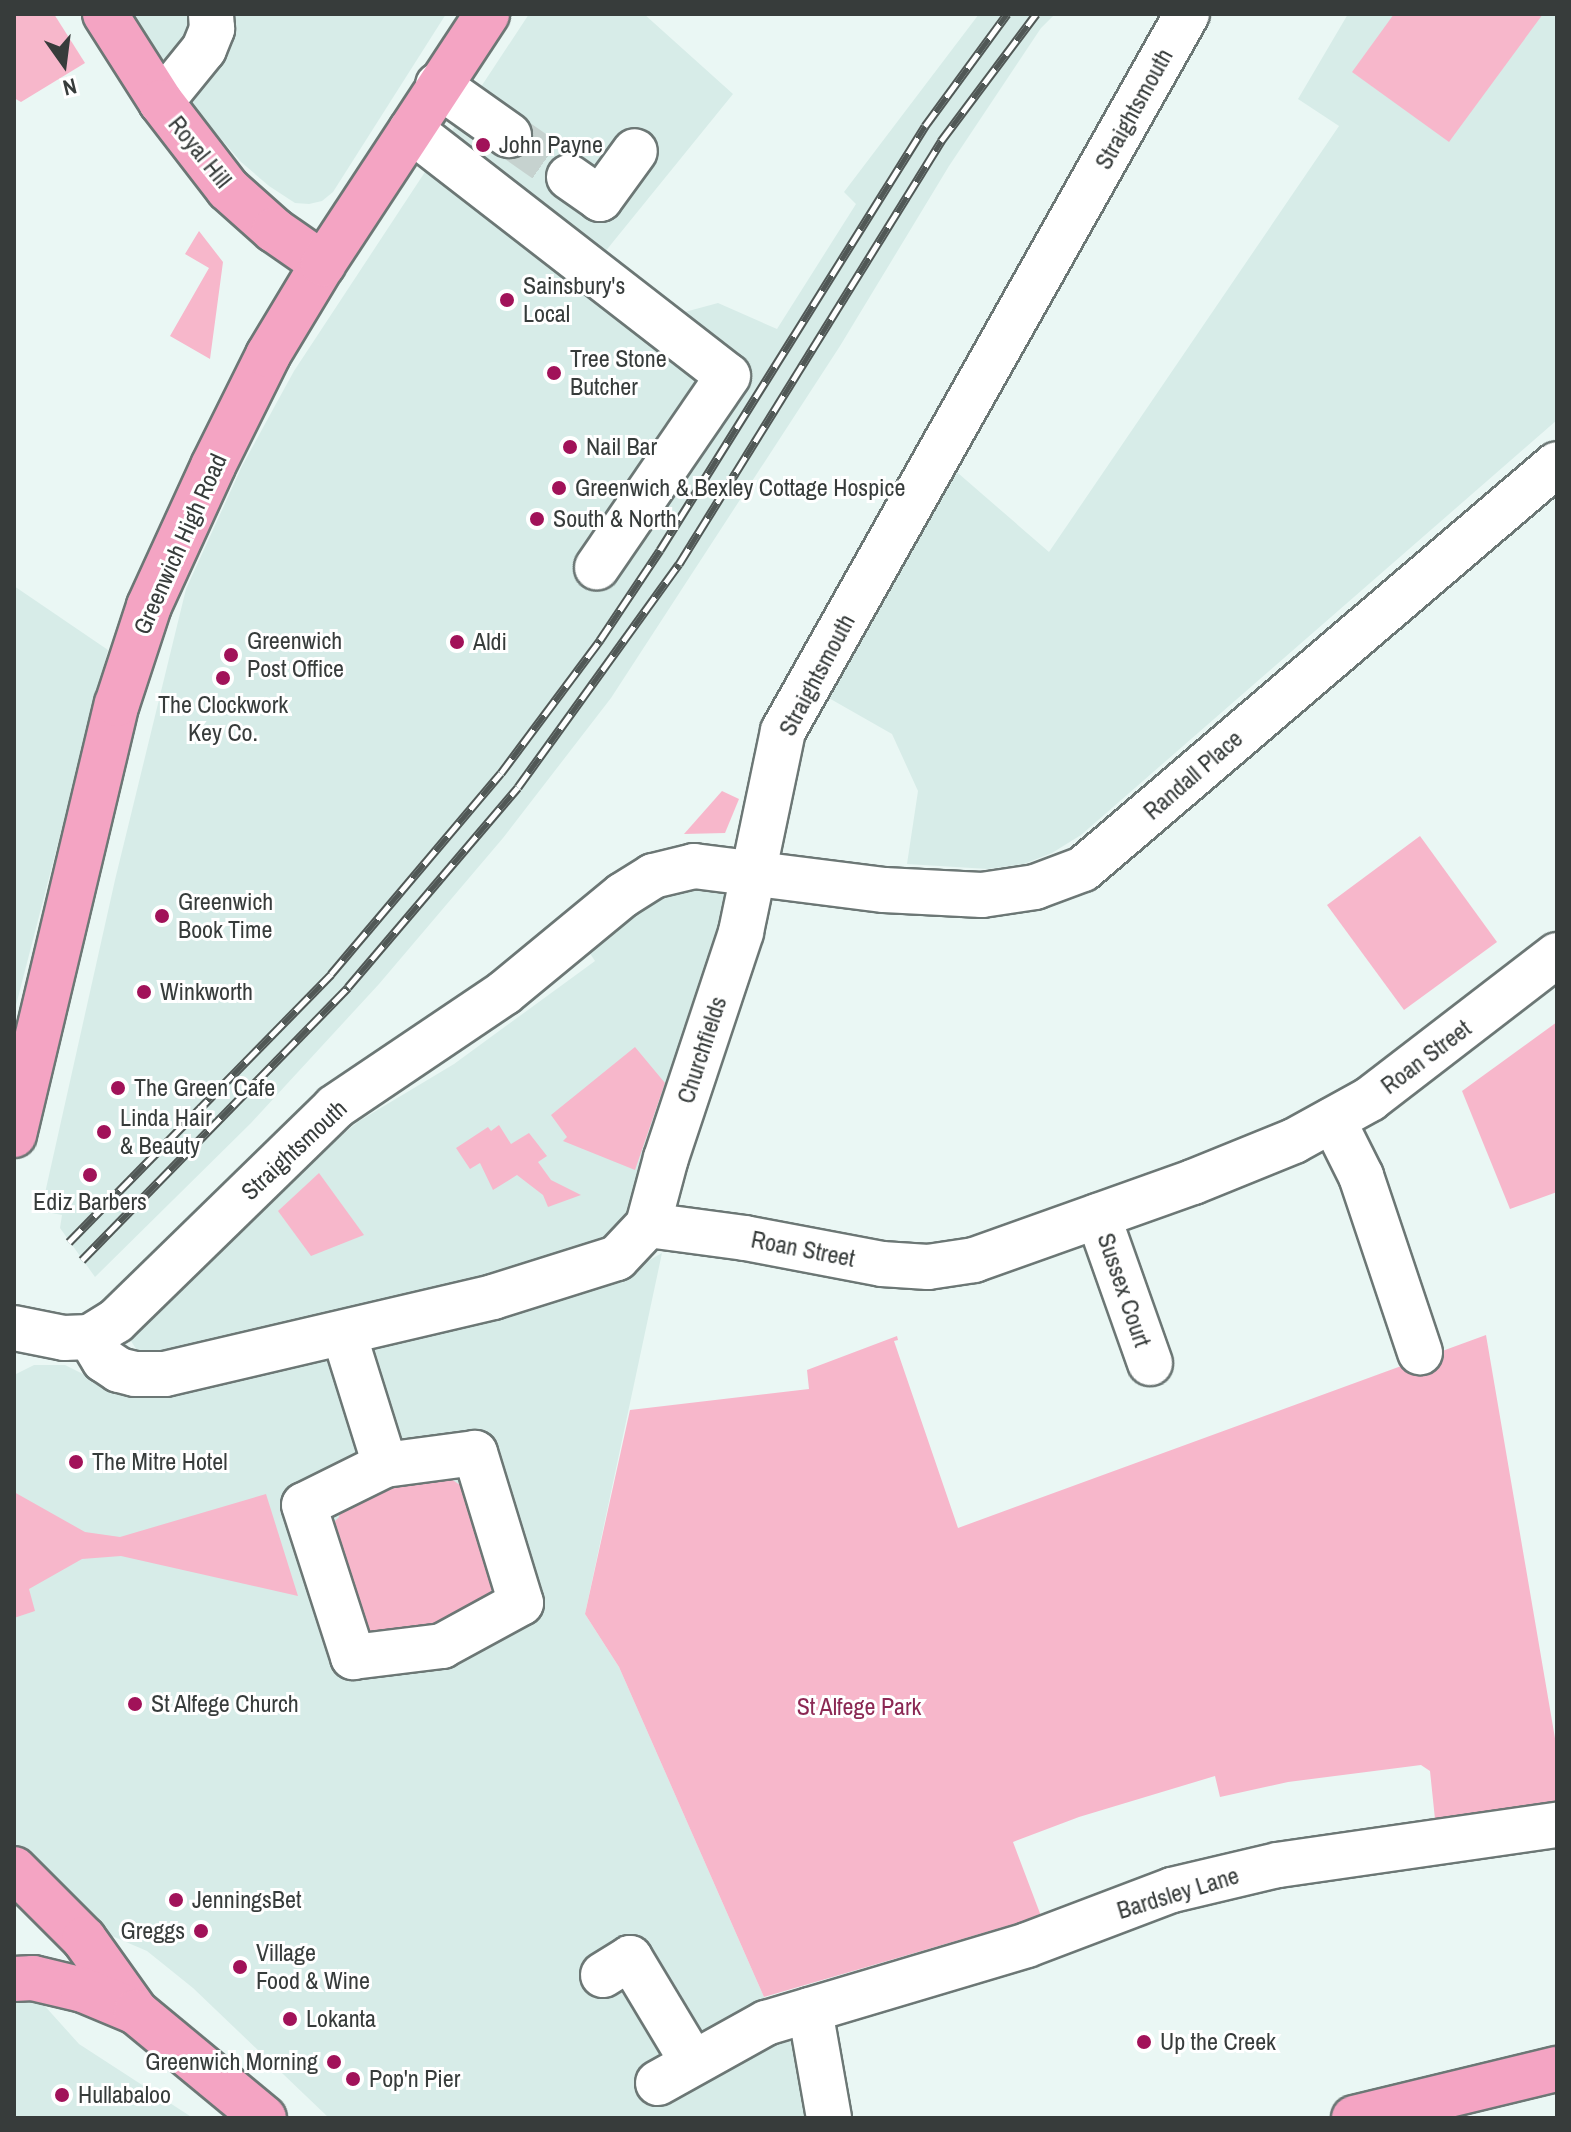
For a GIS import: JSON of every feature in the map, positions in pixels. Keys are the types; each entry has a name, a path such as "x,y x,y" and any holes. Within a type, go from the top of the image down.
{"main road":[{"name":"Royal Hill","path":"105,14 161,102 228,189 274,230 323,264"},
{"name":"Greenwich High Road","path":"14,1135 133,653 168,562 268,355 323,264 487,14"},
{"path":"14,1869 84,1939 136,2012 264,2118"},
{"path":"14,1979 33,1978 83,1990 136,2012"},
{"path":"1354,2118 1557,2069"}],"street":[{"path":"161,102 204,49 212,29 211,14"},
{"name":"Straightsmouth","path":"90,1337 116,1321 335,1107 504,993 623,895 653,876 694,866 754,874 783,731 1187,14"},
{"path":"438,85 509,135"},
{"path":"411,130 728,376 597,567"},
{"path":"569,177 600,199 635,151"},
{"name":"Randall Place","path":"754,874 884,890 982,895 1035,887 1083,869 1557,464"},
{"name":"Churchfields","path":"648,1225 666,1158 741,932 754,874"},
{"name":"Roan Street","path":"648,1225 745,1238 882,1264 928,1267 974,1260 1193,1182 1294,1141 1370,1099 1557,955"},
{"path":"1333,1120 1361,1176 1420,1352"},
{"name":"Sussex Court","path":"1098,1216 1150,1363"},
{"path":"14,1328 64,1338 90,1337 104,1360 119,1370 151,1375 344,1334 493,1297 617,1258 648,1225"},
{"path":"344,1334 355,1379 385,1465"},
{"path":"475,1453 521,1603 442,1646 353,1657 304,1505 385,1465 475,1453"},
{"name":"Bardsley Lane","path":"603,1975 630,1958 675,2073 766,2023 826,1996 1027,1945 1172,1890 1278,1865 1557,1825"},
{"path":"826,1996 829,2118"}],"shaded area":[{"path":"133,14 446,14 333,192 322,201 309,204 295,203 241,162 202,117"},
{"path":"529,14 644,14 733,94 600,258 670,316 718,303 777,329 856,204 844,192 979,14 1055,14 1041,28 949,166 840,346 611,698 503,838 379,984 251,1123 95,1277 60,1228 62,1215 41,1211 115,880 186,589 242,466 294,371"},
{"path":"1348,14 1557,14 1557,420 1081,835 1052,853 1024,864 988,869 907,864 918,791 892,734 820,693 951,467 1049,552 1339,126 1298,99"},
{"path":"14,586 108,650 14,1013"},
{"path":"687,887 724,889 733,894 634,1213 610,1235 497,1276 150,1356 138,1352 131,1341 135,1329 331,1144 359,1121 454,1064 595,961 587,949 646,902"},
{"path":"662,1253 585,1614 619,1667 764,1997 793,2039 818,2118 329,2118 193,1988 147,1951 98,1930 14,1847 14,1375 34,1365 65,1365 125,1395 148,1396 226,1382 322,1361 566,1295 619,1277"},
{"path":"14,2001 43,2004 79,2044 193,2118 14,2118"}],"green space":[{"path":"14,14 54,14 85,63 21,102 14,98"},
{"path":"1394,14 1543,14 1449,142 1352,72"},
{"path":"199,231 223,262 210,359 170,336 209,268 185,254"},
{"path":"722,791 739,799 725,833 684,834"},
{"path":"1420,836 1497,942 1404,1010 1327,905"},
{"path":"1557,1022 1557,1192 1510,1209 1462,1091"},
{"path":"635,1047 665,1083 635,1170 563,1141 567,1137 551,1115"},
{"path":"499,1125 511,1144 529,1133 547,1156 538,1162 551,1180 581,1195 548,1207 543,1195 517,1175 493,1190 480,1163 470,1169 456,1148 488,1127 491,1131"},
{"path":"319,1173 364,1235 311,1256 278,1211"},
{"name":"St Alfege Park","path":"1486,1335 1557,1750 1557,1803 1435,1819 1430,1771 1421,1765 1288,1782 1220,1797 1215,1776 1079,1817 1013,1842 1041,1916 764,1997 619,1667 585,1614 630,1410 809,1389 807,1370 897,1336 898,1340 894,1341 958,1528"},
{"path":"448,1477 460,1485 467,1485 498,1586 492,1589 486,1601 436,1630 379,1634 360,1628 329,1527 339,1517 340,1510 391,1482"},
{"path":"14,1492 85,1532 120,1537 266,1494 298,1596 121,1556 82,1559 29,1589 35,1611 14,1618"}],"tunnel":[{"path":"509,135 569,177"}],"railway":[{"path":"69,1242 331,974 501,773 600,640 660,550 925,126 1007,14"},
{"path":"82,1260 348,987 518,787 679,564 941,141 1036,14"}],"place":[{"name":"John Payne","path":"483,145"},
{"name":"Sainsbury's Local","path":"507,300"},
{"name":"Tree Stone Butcher","path":"554,373"},
{"name":"Nail Bar","path":"570,447"},
{"name":"Greenwich & Bexley Cottage Hospice","path":"559,488"},
{"name":"South & North","path":"537,519"},
{"name":"Aldi","path":"457,642"},
{"name":"Greenwich Post Office","path":"231,655"},
{"name":"The Clockwork Key Co.","path":"223,678"},
{"name":"Greenwich Book Time","path":"162,916"},
{"name":"Winkworth","path":"144,992"},
{"name":"The Green Cafe","path":"118,1088"},
{"name":"Linda Hair & Beauty","path":"104,1132"},
{"name":"Ediz Barbers","path":"90,1175"},
{"name":"The Mitre Hotel","path":"76,1462"},
{"name":"St Alfege Church","path":"135,1704"},
{"name":"JenningsBet","path":"176,1900"},
{"name":"Greggs","path":"201,1931"},
{"name":"Village Food & Wine","path":"240,1967"},
{"name":"Lokanta","path":"290,2019"},
{"name":"Up the Creek","path":"1144,2042"},
{"name":"Greenwich Morning","path":"334,2062"},
{"name":"Pop'n Pier","path":"353,2079"},
{"name":"Hullabaloo","path":"62,2095"}]}
